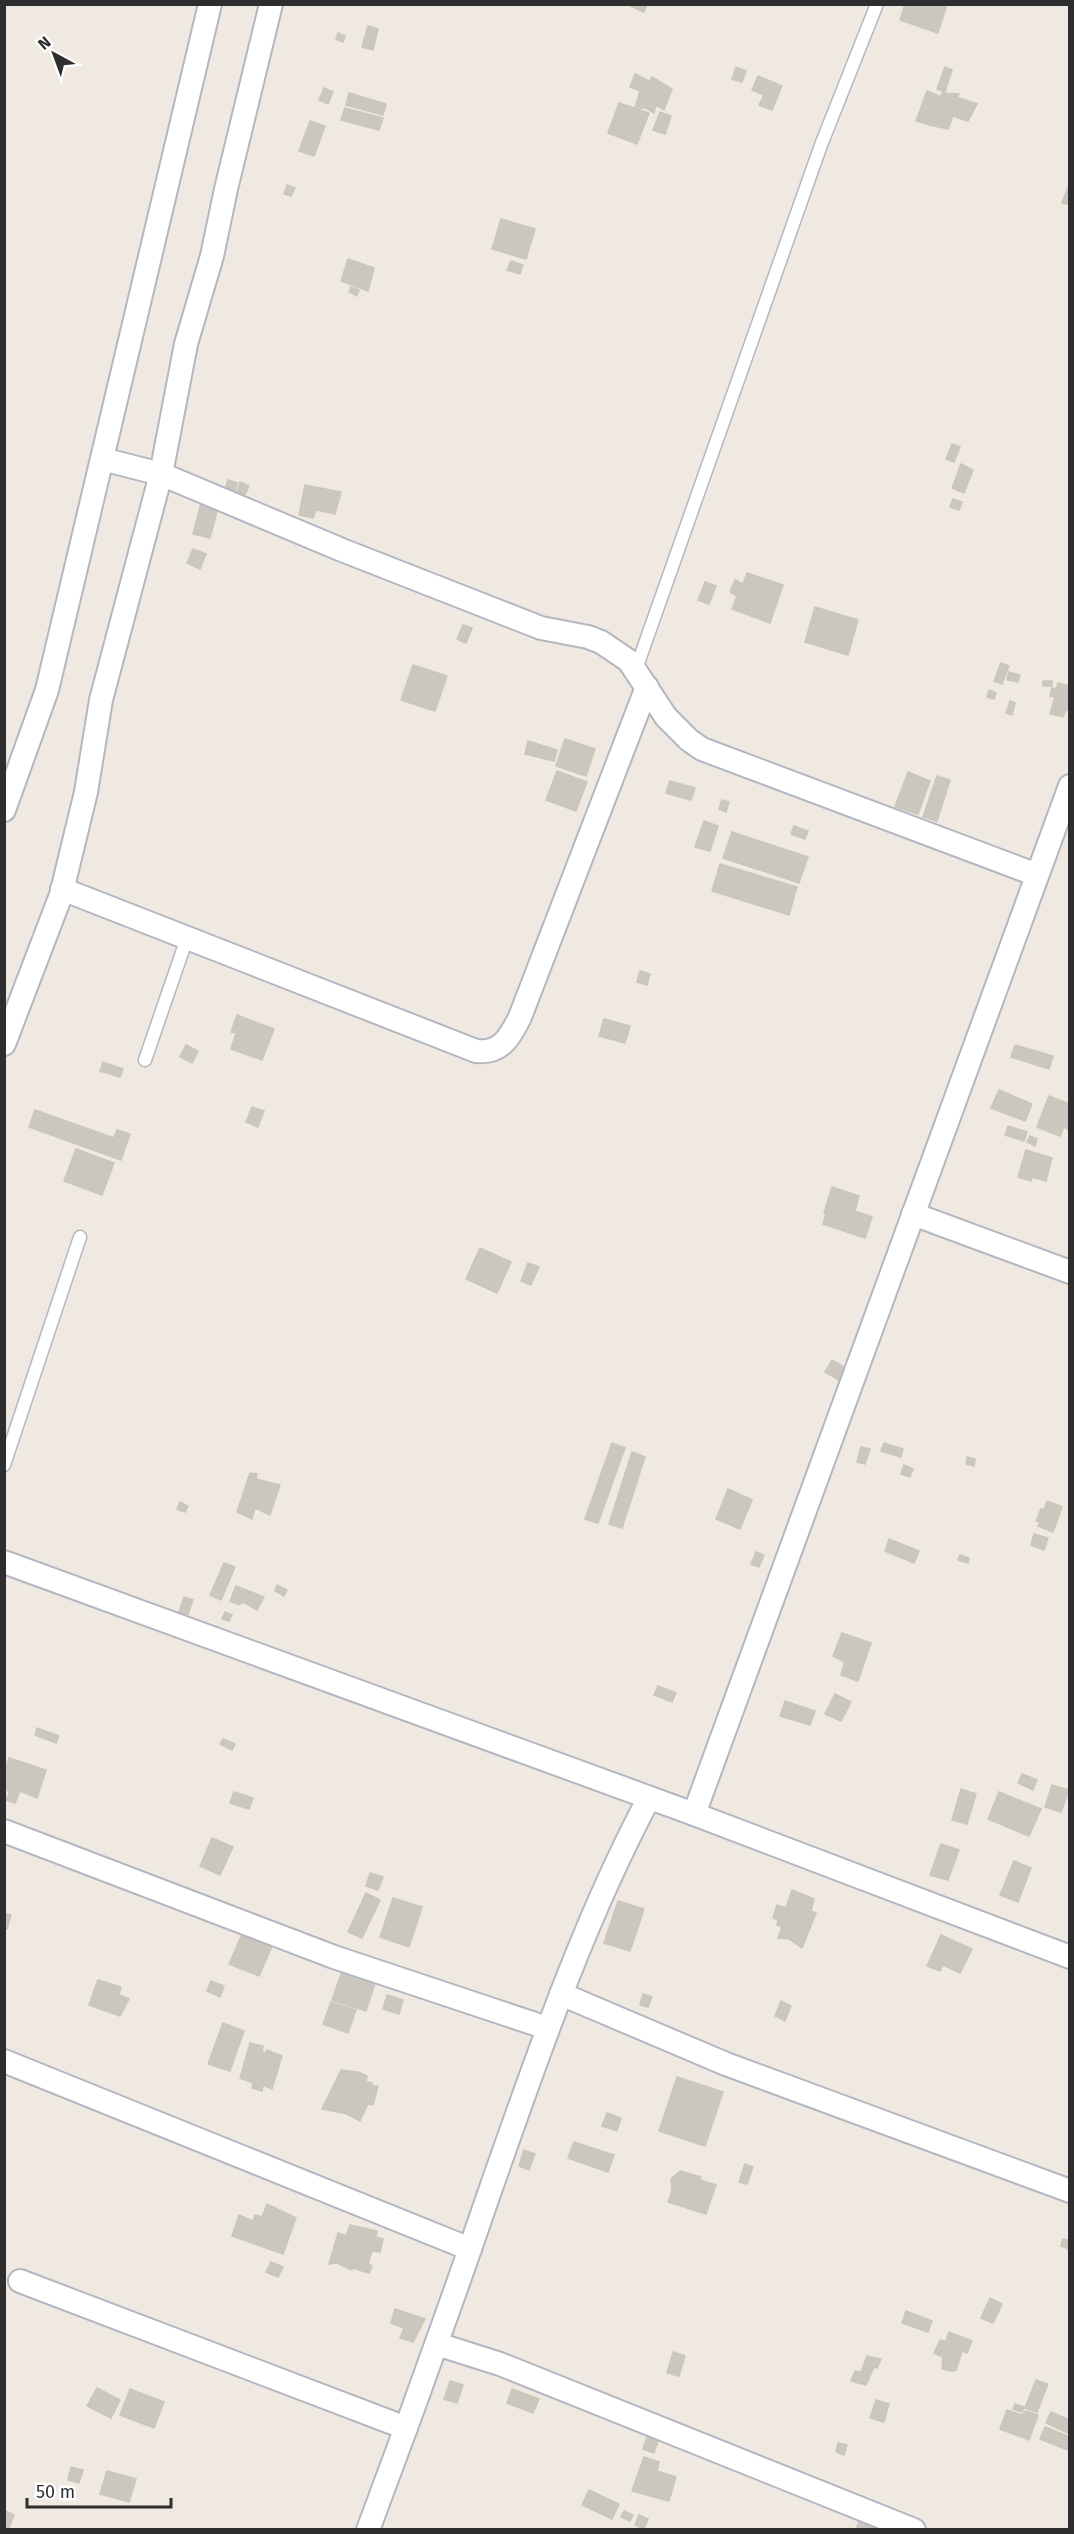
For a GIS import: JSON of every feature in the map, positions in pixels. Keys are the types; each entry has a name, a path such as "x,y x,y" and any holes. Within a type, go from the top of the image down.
{"street":[{"path":"4,810 47,690 210,4"},
{"path":"4,1044 62,889 86,792 101,700 161,474 186,344 212,256 271,4"},
{"path":"102,459 161,474 342,550 534,625 601,642 621,654 641,678 666,717 689,740 702,749 1036,875"},
{"path":"62,889 476,1051 494,1050 511,1036 520,1017 641,678"},
{"path":"694,1814 1070,786"},
{"path":"913,1214 1070,1272"},
{"path":"5,1565 649,1797 1070,1957"},
{"path":"368,2529 437,2344 547,2028 621,1851 649,1797"},
{"path":"4,1831 334,1957 547,2028"},
{"path":"561,1994 726,2064 1070,2191"},
{"path":"4,2061 470,2249"},
{"path":"20,2281 406,2428"},
{"path":"437,2344 500,2364 914,2529"}],"lane":[{"path":"641,678 821,145 877,4"},
{"path":"145,1060 187,938"},
{"path":"4,1465 80,1237"}],"building":[{"path":"626,4 647,4 644,12"},
{"path":"905,4 947,4 938,33 900,20"},
{"path":"368,26 378,29 373,50 362,47"},
{"path":"338,33 345,36 343,42 336,39"},
{"path":"736,67 746,71 742,82 732,79"},
{"path":"945,67 952,70 945,92 937,89"},
{"path":"635,74 649,81 652,77 672,89 664,110 656,105 654,113 646,108 635,108 640,91 630,87"},
{"path":"758,76 782,86 772,110 759,105 764,95 752,90"},
{"path":"324,88 333,92 328,104 319,100"},
{"path":"927,91 939,96 928,124 916,121"},
{"path":"349,93 386,104 383,115 346,105"},
{"path":"942,93 959,94 957,97 977,104 968,121 953,116 948,129 929,125"},
{"path":"619,103 649,113 637,144 608,133"},
{"path":"345,108 383,118 379,130 341,120"},
{"path":"660,112 671,116 665,134 653,130"},
{"path":"310,121 325,126 314,156 299,151"},
{"path":"287,185 295,188 291,196 284,194"},
{"path":"1070,187 1070,205 1062,203"},
{"path":"501,219 535,229 526,259 492,249"},
{"path":"348,259 374,268 368,291 341,281"},
{"path":"511,261 523,265 520,274 507,270"},
{"path":"351,287 359,290 357,296 349,292"},
{"path":"952,444 960,447 954,462 946,459"},
{"path":"961,464 973,470 964,493 952,488"},
{"path":"228,480 237,483 234,494 224,491"},
{"path":"240,482 249,486 245,495 237,491"},
{"path":"305,485 341,492 335,514 316,510 313,518 299,515"},
{"path":"202,499 219,504 210,538 193,534"},
{"path":"953,499 962,502 959,510 950,507"},
{"path":"193,549 206,554 200,569 187,563"},
{"path":"747,573 783,585 770,623 732,609 737,596 730,592 735,580 743,584"},
{"path":"705,582 716,586 709,604 698,600"},
{"path":"815,607 858,620 848,655 805,642"},
{"path":"463,625 472,628 466,643 457,639"},
{"path":"1001,663 1009,666 1002,684 994,681"},
{"path":"413,665 447,676 435,711 401,700"},
{"path":"1009,672 1020,675 1018,682 1007,680"},
{"path":"1043,681 1052,681 1052,686 1043,686"},
{"path":"1058,683 1070,686 1070,711 1066,710 1063,717 1050,714 1055,697 1050,696 1052,688 1056,689"},
{"path":"989,690 996,693 994,699 987,697"},
{"path":"1010,701 1015,703 1012,715 1006,713"},
{"path":"565,739 595,749 586,776 556,766"},
{"path":"528,741 557,750 554,761 525,754"},
{"path":"557,771 587,782 576,811 546,800"},
{"path":"908,772 930,781 918,814 895,807"},
{"path":"937,776 950,780 937,821 923,817"},
{"path":"670,781 695,788 691,800 666,793"},
{"path":"722,800 729,802 726,812 719,809"},
{"path":"704,821 718,826 710,851 695,847"},
{"path":"794,826 808,831 805,839 791,834"},
{"path":"732,832 808,857 799,883 723,858"},
{"path":"720,864 797,887 789,915 712,891"},
{"path":"640,971 650,974 647,985 637,982"},
{"path":"237,1015 274,1029 262,1060 231,1049 236,1033 231,1032"},
{"path":"604,1019 630,1026 625,1043 599,1036"},
{"path":"186,1045 198,1051 192,1063 180,1057"},
{"path":"1015,1045 1053,1056 1049,1069 1011,1057"},
{"path":"103,1062 123,1069 120,1077 100,1071"},
{"path":"999,1090 1032,1104 1025,1121 991,1108"},
{"path":"1049,1096 1070,1104 1070,1126 1068,1129 1064,1127 1060,1136 1037,1127"},
{"path":"252,1107 264,1111 258,1127 246,1122"},
{"path":"35,1110 114,1138 117,1130 130,1134 121,1160 29,1127"},
{"path":"1008,1126 1027,1132 1024,1141 1005,1135"},
{"path":"1030,1136 1037,1139 1035,1146 1027,1142"},
{"path":"76,1149 114,1163 102,1195 64,1181"},
{"path":"1026,1150 1052,1158 1046,1181 1032,1177 1031,1181 1018,1177"},
{"path":"832,1187 859,1196 855,1211 872,1217 865,1238 823,1224"},
{"path":"480,1248 511,1262 497,1293 466,1279"},
{"path":"528,1263 539,1267 531,1285 521,1281"},
{"path":"832,1360 849,1370 842,1382 825,1372"},
{"path":"612,1443 625,1448 598,1523 585,1519"},
{"path":"884,1443 903,1449 901,1457 881,1451"},
{"path":"861,1447 870,1449 865,1464 857,1462"},
{"path":"632,1452 645,1457 622,1528 609,1524"},
{"path":"967,1457 975,1459 974,1466 966,1464"},
{"path":"904,1465 913,1469 910,1477 901,1474"},
{"path":"250,1473 257,1474 256,1479 280,1485 270,1515 255,1508 252,1519 237,1512"},
{"path":"728,1489 752,1500 740,1529 716,1519"},
{"path":"1047,1501 1062,1507 1053,1532 1038,1526 1040,1522 1036,1521"},
{"path":"180,1502 188,1506 185,1512 177,1509"},
{"path":"1034,1534 1048,1538 1044,1550 1031,1545"},
{"path":"889,1539 919,1551 914,1563 885,1551"},
{"path":"756,1552 764,1555 759,1567 751,1564"},
{"path":"960,1555 969,1558 968,1563 958,1560"},
{"path":"224,1563 235,1567 221,1600 210,1595"},
{"path":"277,1585 287,1590 284,1596 275,1591"},
{"path":"236,1586 264,1597 257,1610 243,1602 239,1605 230,1601"},
{"path":"184,1597 193,1600 188,1614 179,1612"},
{"path":"225,1612 232,1615 229,1621 222,1619"},
{"path":"842,1633 871,1643 858,1681 841,1675 845,1662 833,1656"},
{"path":"658,1686 676,1693 672,1702 654,1695"},
{"path":"835,1694 851,1702 841,1721 825,1714"},
{"path":"785,1701 815,1711 810,1725 780,1716"},
{"path":"37,1728 59,1736 56,1743 35,1735"},
{"path":"223,1739 235,1744 232,1750 220,1744"},
{"path":"9,1758 46,1770 37,1798 20,1791 15,1803 6,1800 10,1791 4,1790 4,1774"},
{"path":"1022,1774 1037,1780 1033,1790 1018,1783"},
{"path":"1052,1785 1069,1790 1061,1812 1045,1807"},
{"path":"961,1789 976,1794 967,1824 952,1820"},
{"path":"234,1792 253,1798 249,1809 230,1803"},
{"path":"999,1792 1041,1809 1029,1836 988,1819"},
{"path":"212,1838 233,1847 220,1875 200,1866"},
{"path":"941,1844 959,1850 948,1880 930,1875"},
{"path":"1014,1861 1031,1868 1018,1902 1000,1895"},
{"path":"370,1873 383,1877 378,1890 366,1886"},
{"path":"792,1890 814,1899 811,1911 816,1913 802,1948 789,1939 778,1938 782,1927 777,1925 778,1920 773,1918 777,1905 786,1908"},
{"path":"366,1893 380,1900 362,1938 348,1932"},
{"path":"393,1898 422,1907 409,1947 380,1937"},
{"path":"618,1901 644,1909 630,1951 604,1943"},
{"path":"4,1913 11,1915 7,1929 4,1928"},
{"path":"243,1932 273,1944 259,1976 229,1964"},
{"path":"941,1935 972,1949 960,1973 943,1965 940,1971 927,1966"},
{"path":"345,1963 378,1974 366,2011 332,2000"},
{"path":"98,1980 121,1987 119,1995 129,1999 120,2016 89,2005"},
{"path":"211,1981 224,1986 220,1997 207,1991"},
{"path":"643,1994 652,1997 648,2007 640,2005"},
{"path":"387,1995 403,2000 399,2014 383,2009"},
{"path":"781,2001 791,2006 785,2021 775,2016"},
{"path":"331,2002 356,2010 348,2033 323,2024"},
{"path":"223,2023 244,2031 230,2071 208,2064"},
{"path":"250,2043 263,2046 262,2052 266,2053 267,2050 282,2056 272,2089 263,2085 262,2091 252,2088 253,2083 240,2078"},
{"path":"341,2070 358,2072 367,2076 366,2082 372,2083 372,2086 378,2086 373,2105 368,2104 360,2121 347,2114 322,2109"},
{"path":"677,2077 723,2092 705,2146 659,2131"},
{"path":"607,2113 621,2118 617,2131 602,2126"},
{"path":"574,2142 614,2155 608,2172 568,2158"},
{"path":"524,2150 535,2154 529,2170 519,2166"},
{"path":"745,2164 753,2167 747,2184 739,2182"},
{"path":"680,2171 701,2177 700,2180 716,2185 706,2214 668,2202 672,2191 671,2179"},
{"path":"267,2204 296,2218 283,2254 232,2236 239,2215 253,2221 255,2215 262,2217"},
{"path":"350,2225 377,2231 376,2237 383,2239 380,2252 372,2251 368,2263 372,2266 369,2273 353,2268 352,2270 337,2263 329,2264 338,2233 346,2236"},
{"path":"1063,2239 1070,2241 1069,2249 1061,2246"},
{"path":"271,2262 283,2267 278,2277 266,2272"},
{"path":"990,2298 1002,2304 993,2323 981,2318"},
{"path":"395,2309 425,2319 413,2342 400,2338 404,2328 391,2323"},
{"path":"906,2311 932,2321 928,2332 902,2323"},
{"path":"949,2332 972,2341 967,2353 962,2351 956,2370 952,2371 942,2369 943,2357 934,2353 940,2340 946,2341"},
{"path":"673,2352 685,2356 679,2376 667,2373"},
{"path":"867,2356 881,2359 877,2368 874,2367 866,2385 851,2381 855,2371 861,2372"},
{"path":"1036,2380 1048,2384 1037,2412 1025,2408"},
{"path":"450,2381 463,2385 457,2403 444,2399"},
{"path":"97,2388 120,2400 111,2418 87,2406"},
{"path":"130,2389 164,2402 154,2428 120,2415"},
{"path":"512,2389 539,2399 533,2413 507,2403"},
{"path":"876,2400 889,2404 884,2422 870,2418"},
{"path":"1015,2404 1024,2407 1022,2412 1013,2409"},
{"path":"1007,2410 1022,2415 1026,2411 1038,2415 1029,2440 1000,2429"},
{"path":"1051,2412 1070,2420 1070,2434 1046,2423"},
{"path":"1045,2427 1070,2437 1070,2451 1040,2439"},
{"path":"648,2434 659,2438 654,2453 643,2449"},
{"path":"838,2443 847,2445 844,2455 836,2452"},
{"path":"644,2457 659,2462 657,2471 676,2477 669,2501 632,2491"},
{"path":"71,2467 83,2470 79,2483 68,2480"},
{"path":"107,2471 136,2479 129,2502 100,2494"},
{"path":"589,2490 619,2504 612,2519 582,2505"},
{"path":"4,2510 14,2515 8,2530 4,2530"},
{"path":"624,2511 633,2515 630,2521 621,2517"},
{"path":"639,2515 648,2519 644,2529 635,2525"},
{"path":"861,2516 886,2530 856,2530"}]}
